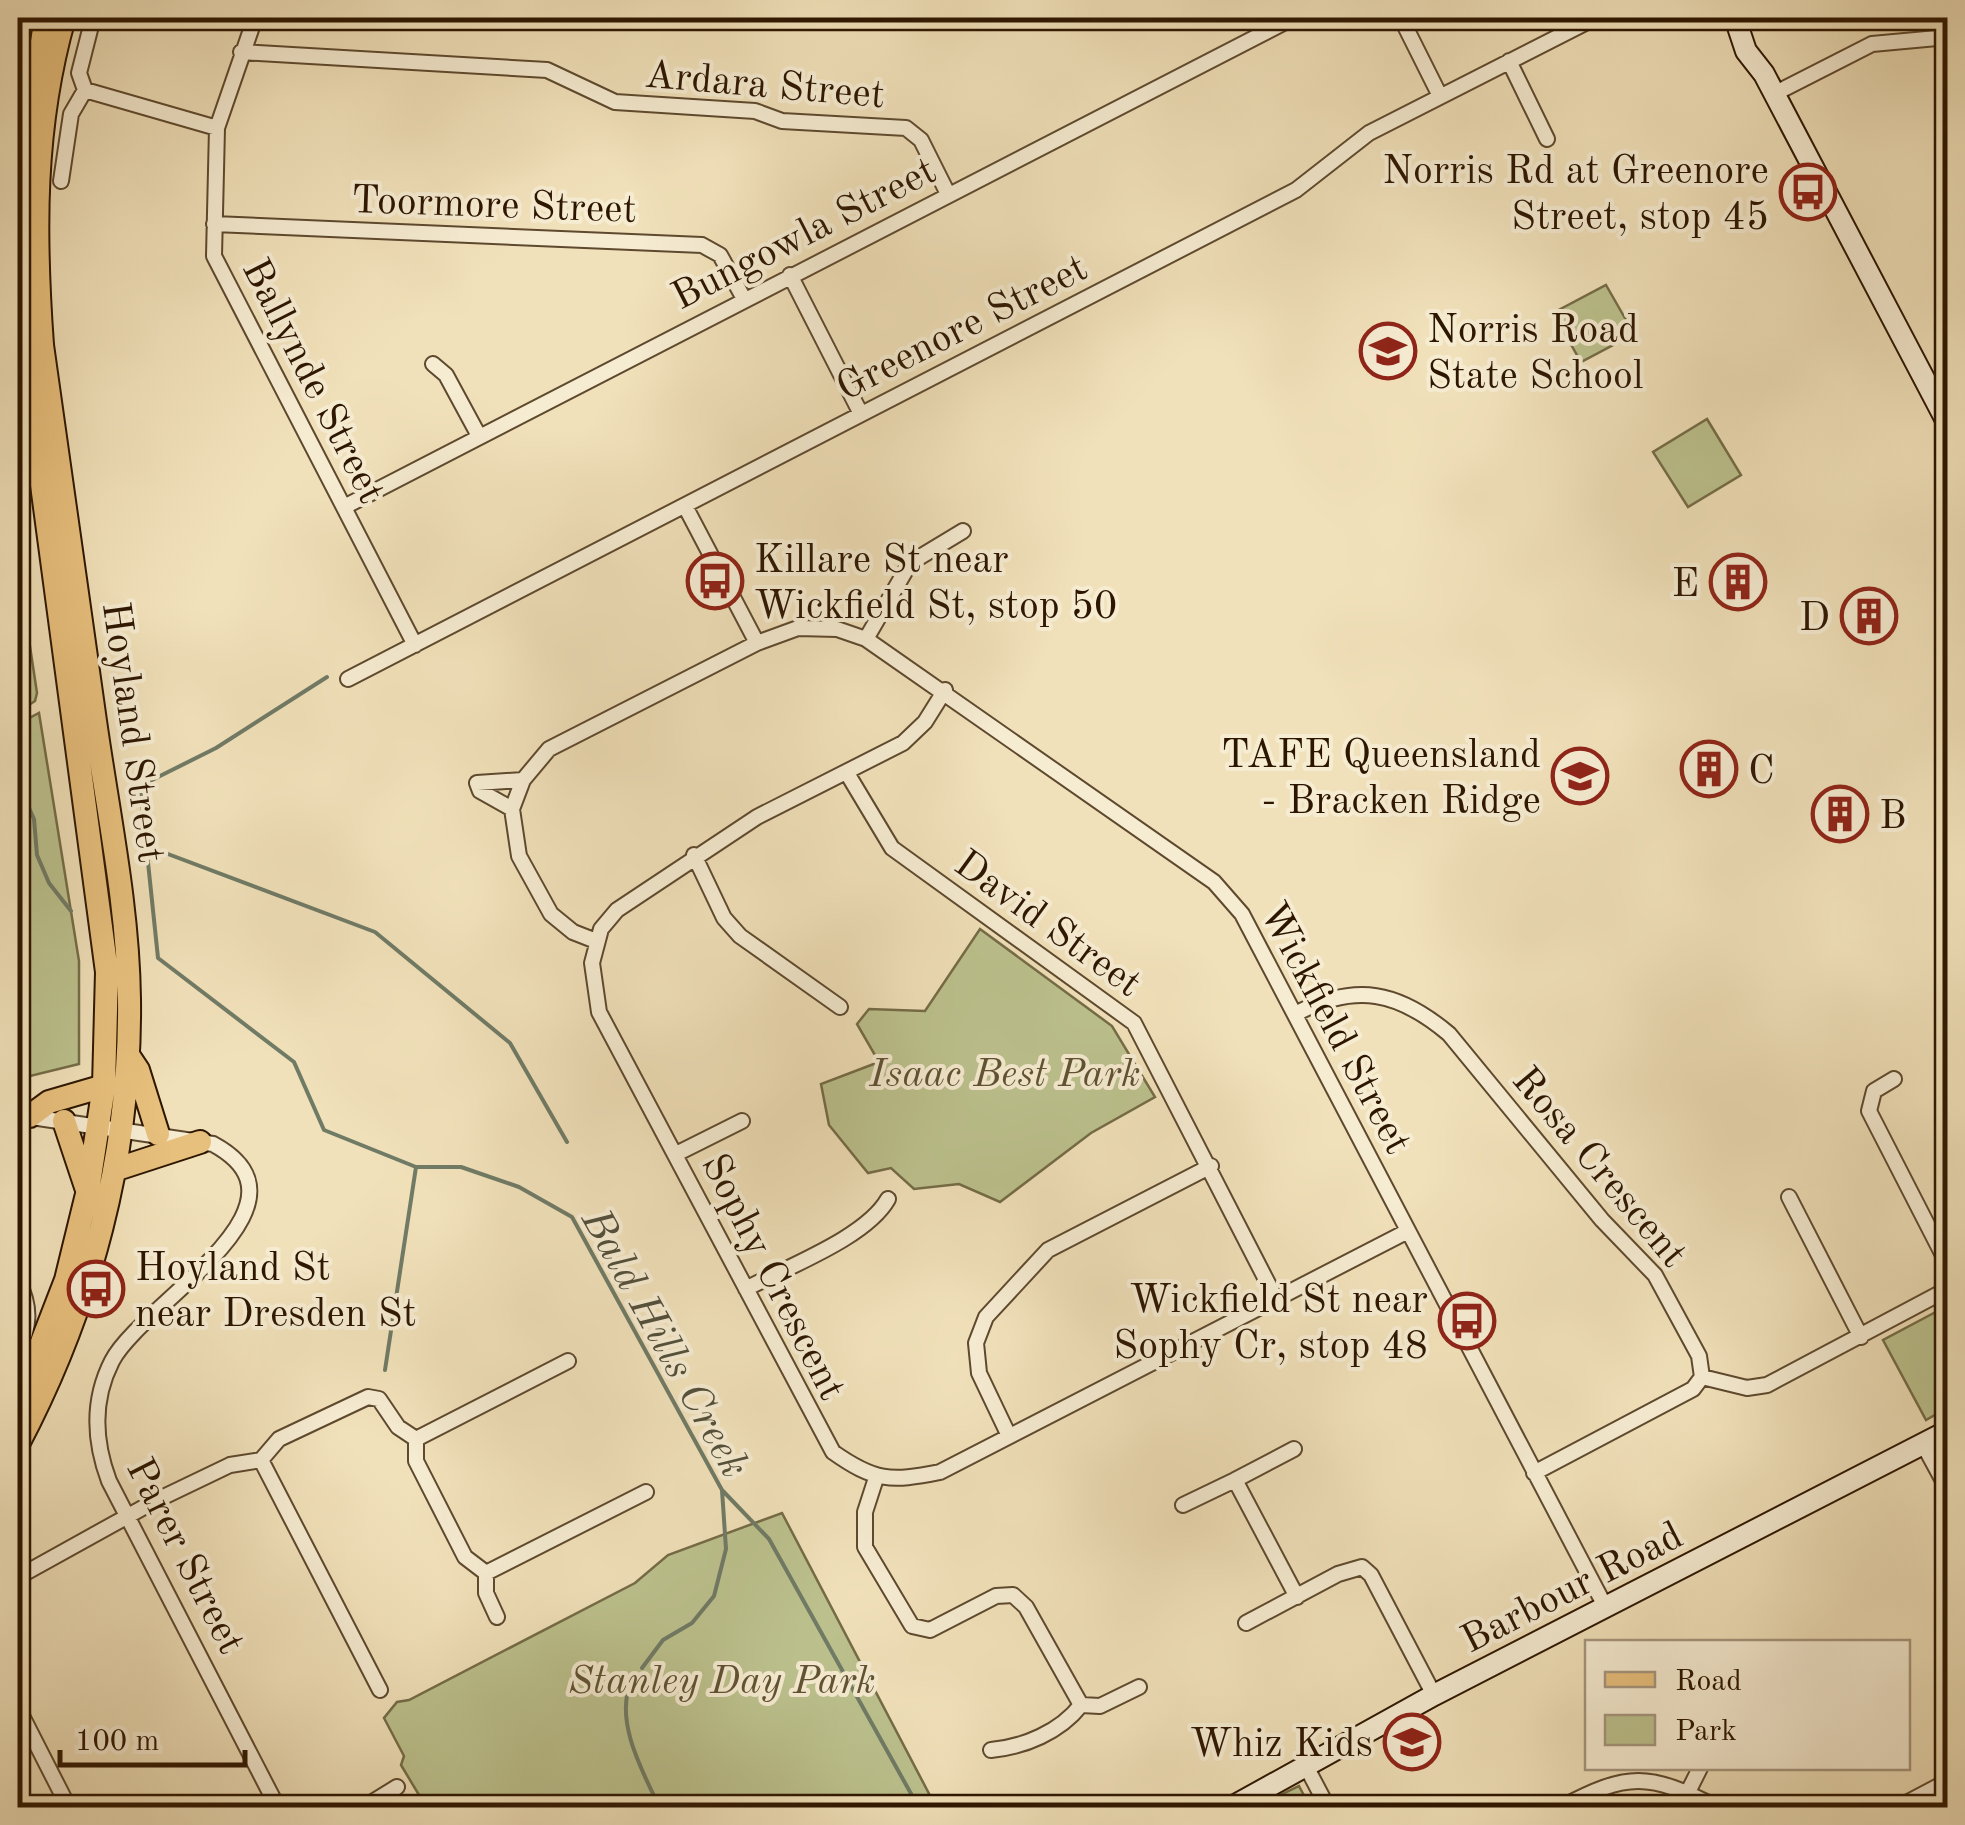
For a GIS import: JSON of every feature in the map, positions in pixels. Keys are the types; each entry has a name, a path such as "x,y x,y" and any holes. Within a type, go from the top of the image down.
{"main road":[{"path":"18,184 46,18"},
{"name":"Hoyland Street","path":"18,1404 66,1280 128,1056 125,931 42,345 35,258 40,138 64,18"},
{"name":"Hoyland Street","path":"18,305 105,953 104,1086 114,1170 82,1298 18,1444"},
{"path":"128,1056 138,1070 158,1134"},
{"path":"24,1116 50,1102 104,1086"},
{"path":"64,1121 80,1179 88,1190"},
{"path":"114,1170 200,1142"}],"street":[{"path":"94,18 78,73 86,90 217,128"},
{"name":"Ballynde Street","path":"255,18 217,128 214,224 218,266 415,645"},
{"name":"Bungowla Street","path":"344,506 1292,18"},
{"path":"1401,18 1440,96"},
{"path":"1560,18 1567,32"},
{"name":"Greenore Street","path":"348,679 1296,190 1370,133 1595,18"},
{"path":"1740,27 1746,51 1764,74 1948,424"},
{"path":"1774,94 1872,44 1948,37"},
{"name":"Ardara Street","path":"241,52 547,70 615,102 755,111 782,122 906,128 921,140 948,194"},
{"path":"1509,61 1547,139"},
{"path":"61,180 71,114 86,90"},
{"name":"Toormore Street","path":"214,224 702,245 720,255 744,298"},
{"path":"790,275 861,414"},
{"path":"433,364 446,376 479,436"},
{"path":"685,506 757,643"},
{"path":"866,639 910,564 963,531"},
{"name":"Wickfield Street","path":"512,809 523,780 549,750 757,643 798,628 836,628 866,639 946,690 1214,882 1242,914 1297,1013 1606,1608"},
{"path":"523,780 477,783 480,791 512,809 519,856 551,914 572,932 596,941 617,910 694,855 757,817 903,743 926,722 946,690"},
{"name":"David Street","path":"847,773 892,848 1128,1016 1210,1166 1276,1299"},
{"path":"694,855 724,918 740,936 840,1007"},
{"name":"Sophy Crescent","path":"596,941 592,972 599,1012 818,1432 832,1452 876,1478"},
{"name":"Rosa Crescent","path":"1297,1013 1337,995 1386,996 1432,1020 1449,1034 1602,1220 1655,1275 1699,1356 1702,1377"},
{"path":"1894,1079 1874,1091 1869,1111 1948,1265"},
{"name":"Parer Street","path":"24,1116 200,1142 224,1150 241,1166 249,1184 248,1212 234,1236 124,1342 106,1375 98,1436 109,1481 278,1808"},
{"path":"676,1154 742,1121"},
{"path":"1009,1436 979,1373 976,1344 986,1317 1048,1250 1210,1166"},
{"path":"1789,1197 1861,1336"},
{"path":"746,1288 859,1229 880,1214 888,1199"},
{"path":"1081,1705 1026,1607 1013,1595 996,1596 930,1630 912,1626 904,1618 865,1547 865,1512 876,1478 901,1480 940,1472 1408,1231"},
{"path":"18,1281 28,1300 28,1329 18,1354"},
{"path":"1534,1473 1693,1389 1702,1377 1734,1386 1768,1386 1948,1289"},
{"path":"416,1439 568,1361"},
{"path":"18,1577 230,1465 260,1460 279,1440 368,1397 379,1400 398,1427 416,1439"},
{"name":"Barbour Road","path":"1230,1808 1434,1695 1948,1431"},
{"path":"416,1439 416,1461 465,1557 486,1573"},
{"path":"1923,1444 1948,1490"},
{"path":"1183,1505 1294,1449"},
{"path":"260,1460 380,1690"},
{"path":"1235,1480 1297,1597"},
{"path":"486,1573 646,1492"},
{"path":"1246,1623 1362,1567 1371,1575 1434,1695"},
{"path":"486,1573 486,1593 497,1617"},
{"path":"1081,1705 1100,1706 1139,1686"},
{"path":"991,1750 1017,1748 1070,1719 1081,1705"},
{"path":"18,1708 69,1808"},
{"path":"1307,1768 1328,1808"},
{"path":"1688,1792 1699,1770"},
{"path":"1560,1808 1606,1783 1638,1778 1688,1792 1718,1808"},
{"path":"1898,1808 1948,1781"},
{"path":"363,1808 397,1787"}],"green space":[{"path":"1606,285 1634,334 1581,362 1553,313"},
{"path":"1707,419 1741,475 1688,507 1653,452"},
{"path":"18,625 28,633 37,693 35,701 20,711"},
{"path":"39,713 79,961 79,1064 18,1079 18,724"},
{"name":"Isaac Best Park","path":"980,929 1112,1026 1155,1097 1091,1133 1000,1202 959,1184 914,1189 891,1168 868,1173 829,1125 821,1084 879,1062 857,1024 869,1009 925,1011"},
{"path":"1947,1306 1947,1408 1926,1420 1883,1340"},
{"name":"Stanley Day Park","path":"782,1513 936,1807 405,1807 422,1800 401,1765 404,1756 384,1718 397,1702 409,1700 635,1583 668,1555"},
{"path":"1299,1786 1310,1807 1256,1807"}],"waterway":[{"name":"Bald Hills Creek","path":"327,677 216,748 140,786 158,958 294,1062 324,1130 416,1167 461,1167 519,1187 572,1217 722,1490 726,1549 714,1596 692,1623 663,1640 642,1668"},
{"name":"Bald Hills Creek","path":"18,784 34,819 37,855 49,883 71,911"},
{"path":"144,845 375,932 510,1043 567,1142"},
{"path":"385,1370 416,1167"},
{"path":"722,1490 769,1539 919,1808"},
{"name":"Bald Hills Creek","path":"633,1678 627,1693 628,1727 638,1761 660,1808"}],"place":[{"name":"Norris Rd at Greenore Street, stop 45","path":"1808,192"},
{"name":"Norris Road State School","path":"1388,351"},
{"name":"Killare St near Wickfield St, stop 50","path":"715,581"},
{"name":"E","path":"1738,582"},
{"name":"D","path":"1869,616"},
{"name":"C","path":"1709,769"},
{"name":"TAFE Queensland - Bracken Ridge","path":"1580,776"},
{"name":"B","path":"1840,814"},
{"name":"Hoyland St near Dresden St","path":"96,1289"},
{"name":"Wickfield St near Sophy Cr, stop 48","path":"1467,1321"},
{"name":"Whiz Kids","path":"1412,1742"}]}
